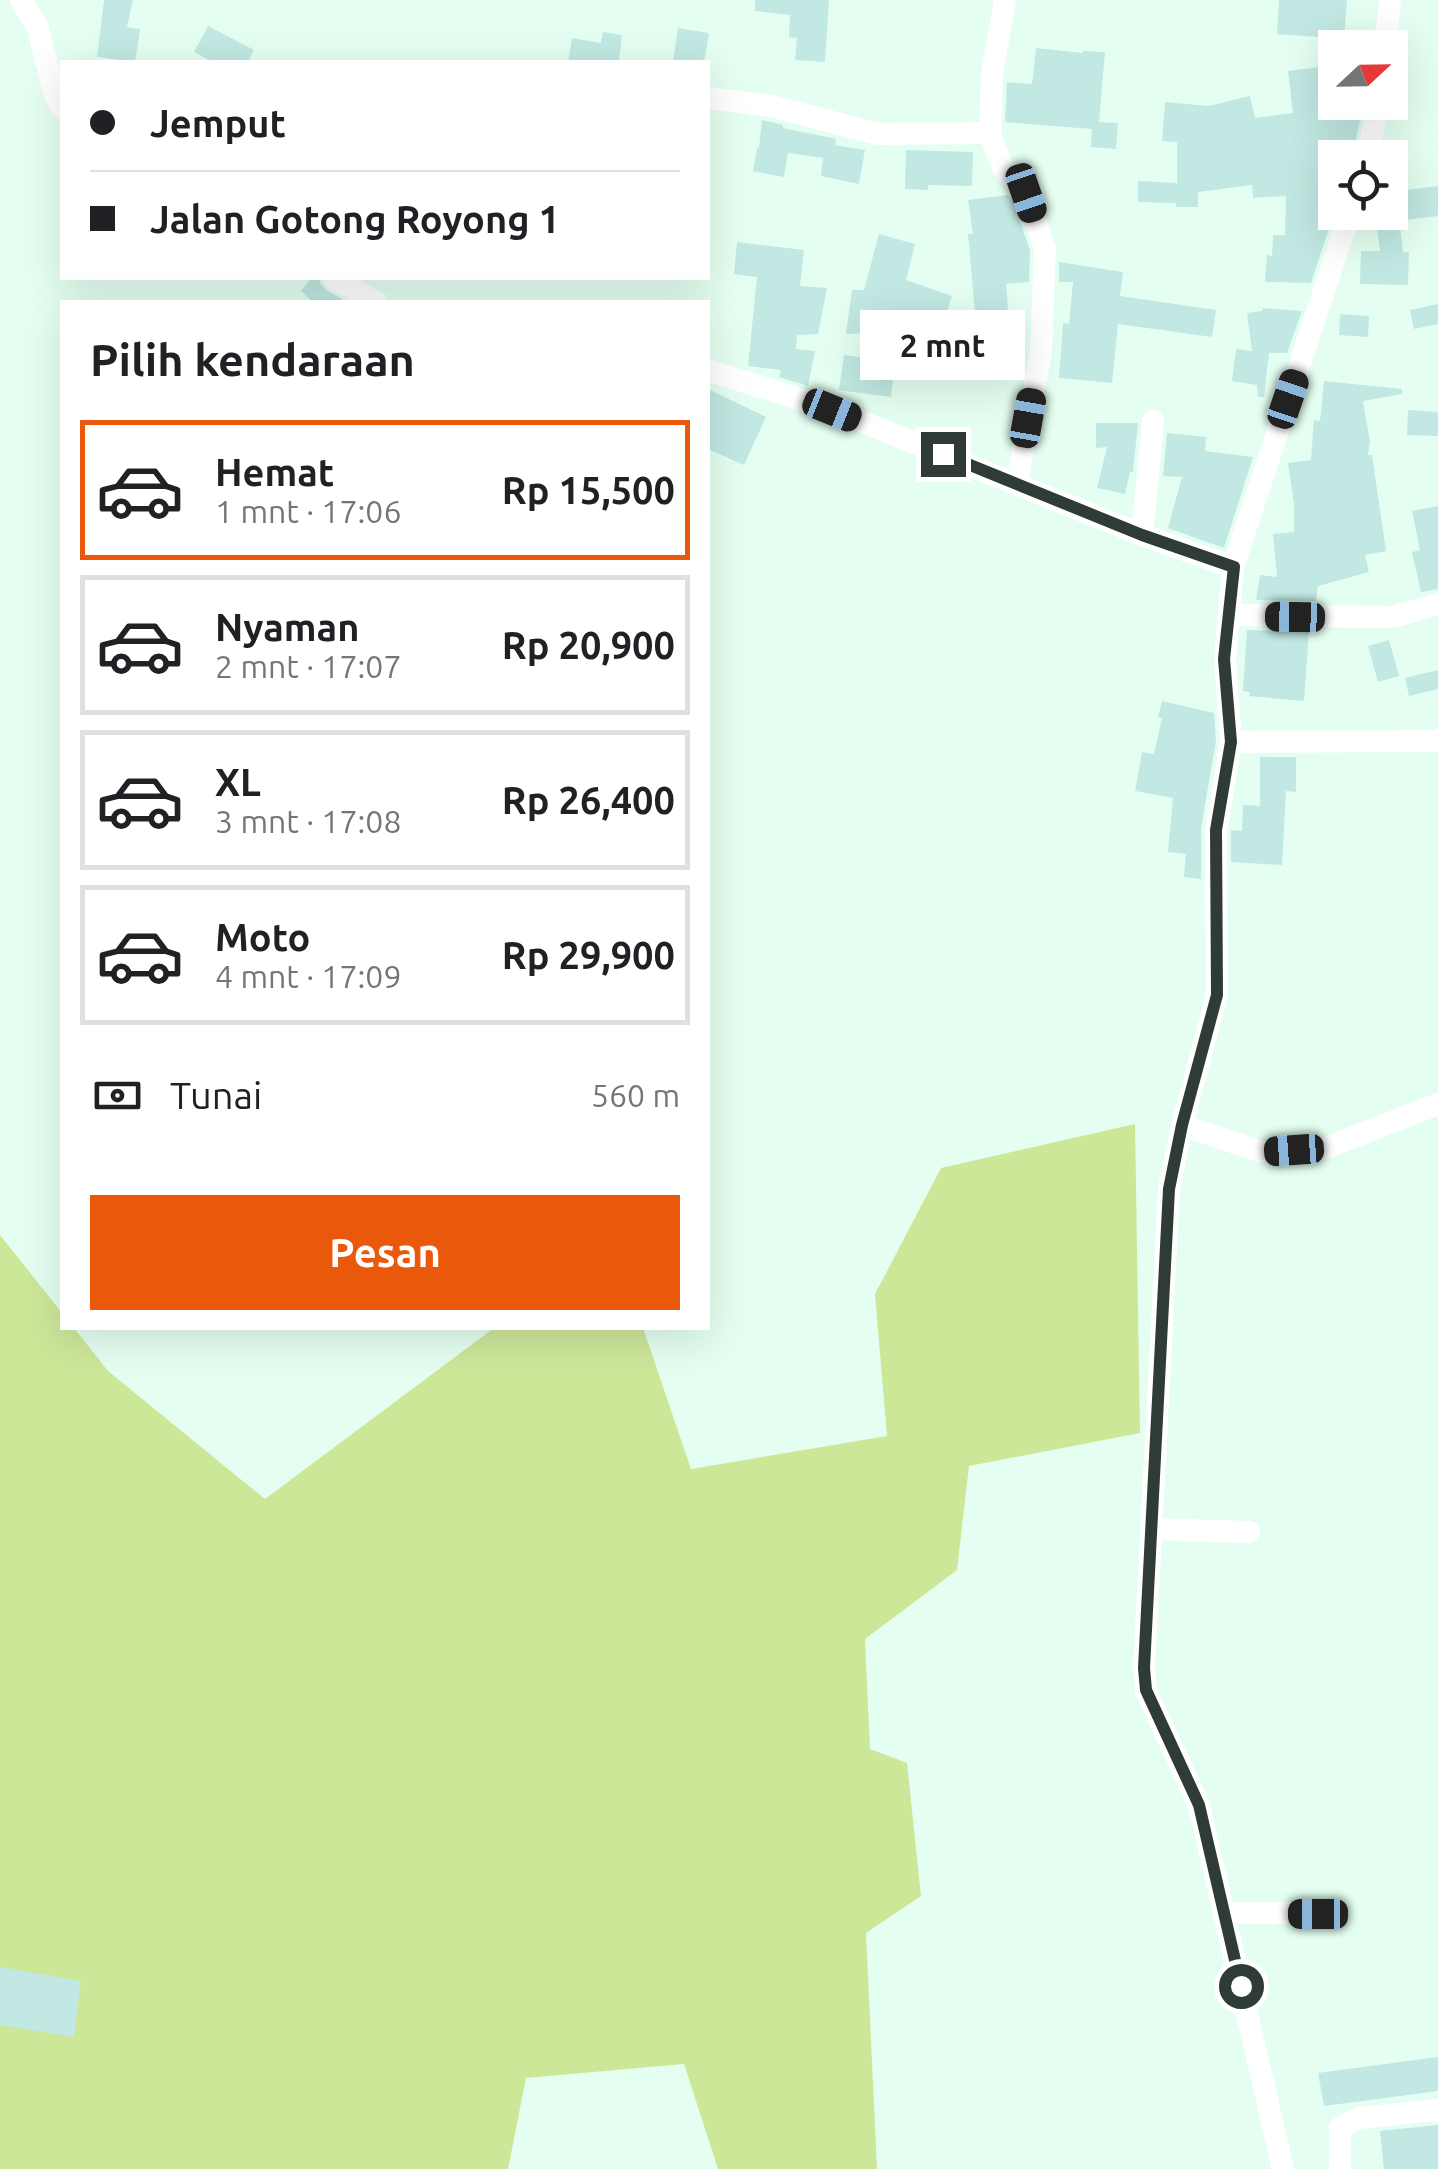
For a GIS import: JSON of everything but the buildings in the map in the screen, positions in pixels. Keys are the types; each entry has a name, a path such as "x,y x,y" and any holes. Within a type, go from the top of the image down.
{"street":[{"path":"22,0 38,28 60,104"},
{"path":"1005,0 992,74 990,133 1002,166 1026,193 1045,248 1040,352 1016,483"},
{"path":"1387,30 1390,0"},
{"path":"710,98 771,106 878,134 990,133"},
{"path":"1284,2169 1199,1805 1146,1690 1144,1668 1169,1189 1217,995 1216,830 1231,742 1224,659 1234,567 1344,230"},
{"path":"338,280 372,300"},
{"path":"710,371 832,410 1142,535 1234,567"},
{"path":"1142,535 1152,422"},
{"path":"1228,615 1392,617 1438,604"},
{"path":"1231,742 1438,741"},
{"path":"1182,1125 1262,1152 1326,1148 1438,1104"},
{"path":"1151,1529 1249,1532"},
{"path":"1224,1914 1318,1914"},
{"path":"1340,2169 1340,2128 1359,2118 1438,2110"}],"green space":[{"path":"1135,1124 1140,1433 969,1466 957,1570 865,1639 870,1749 907,1763 921,1896 866,1933 877,2169 718,2169 684,2064 526,2078 508,2169 0,2169 0,1235 60,1310 60,1330 76,1330 108,1371 265,1499 491,1330 644,1330 691,1469 887,1436 875,1294 941,1168"}],"route":[{"path":"943,454 1142,535 1234,567 1224,659 1231,742 1216,830 1217,995 1169,1189 1144,1668 1146,1690 1199,1805 1241,1986"}]}
